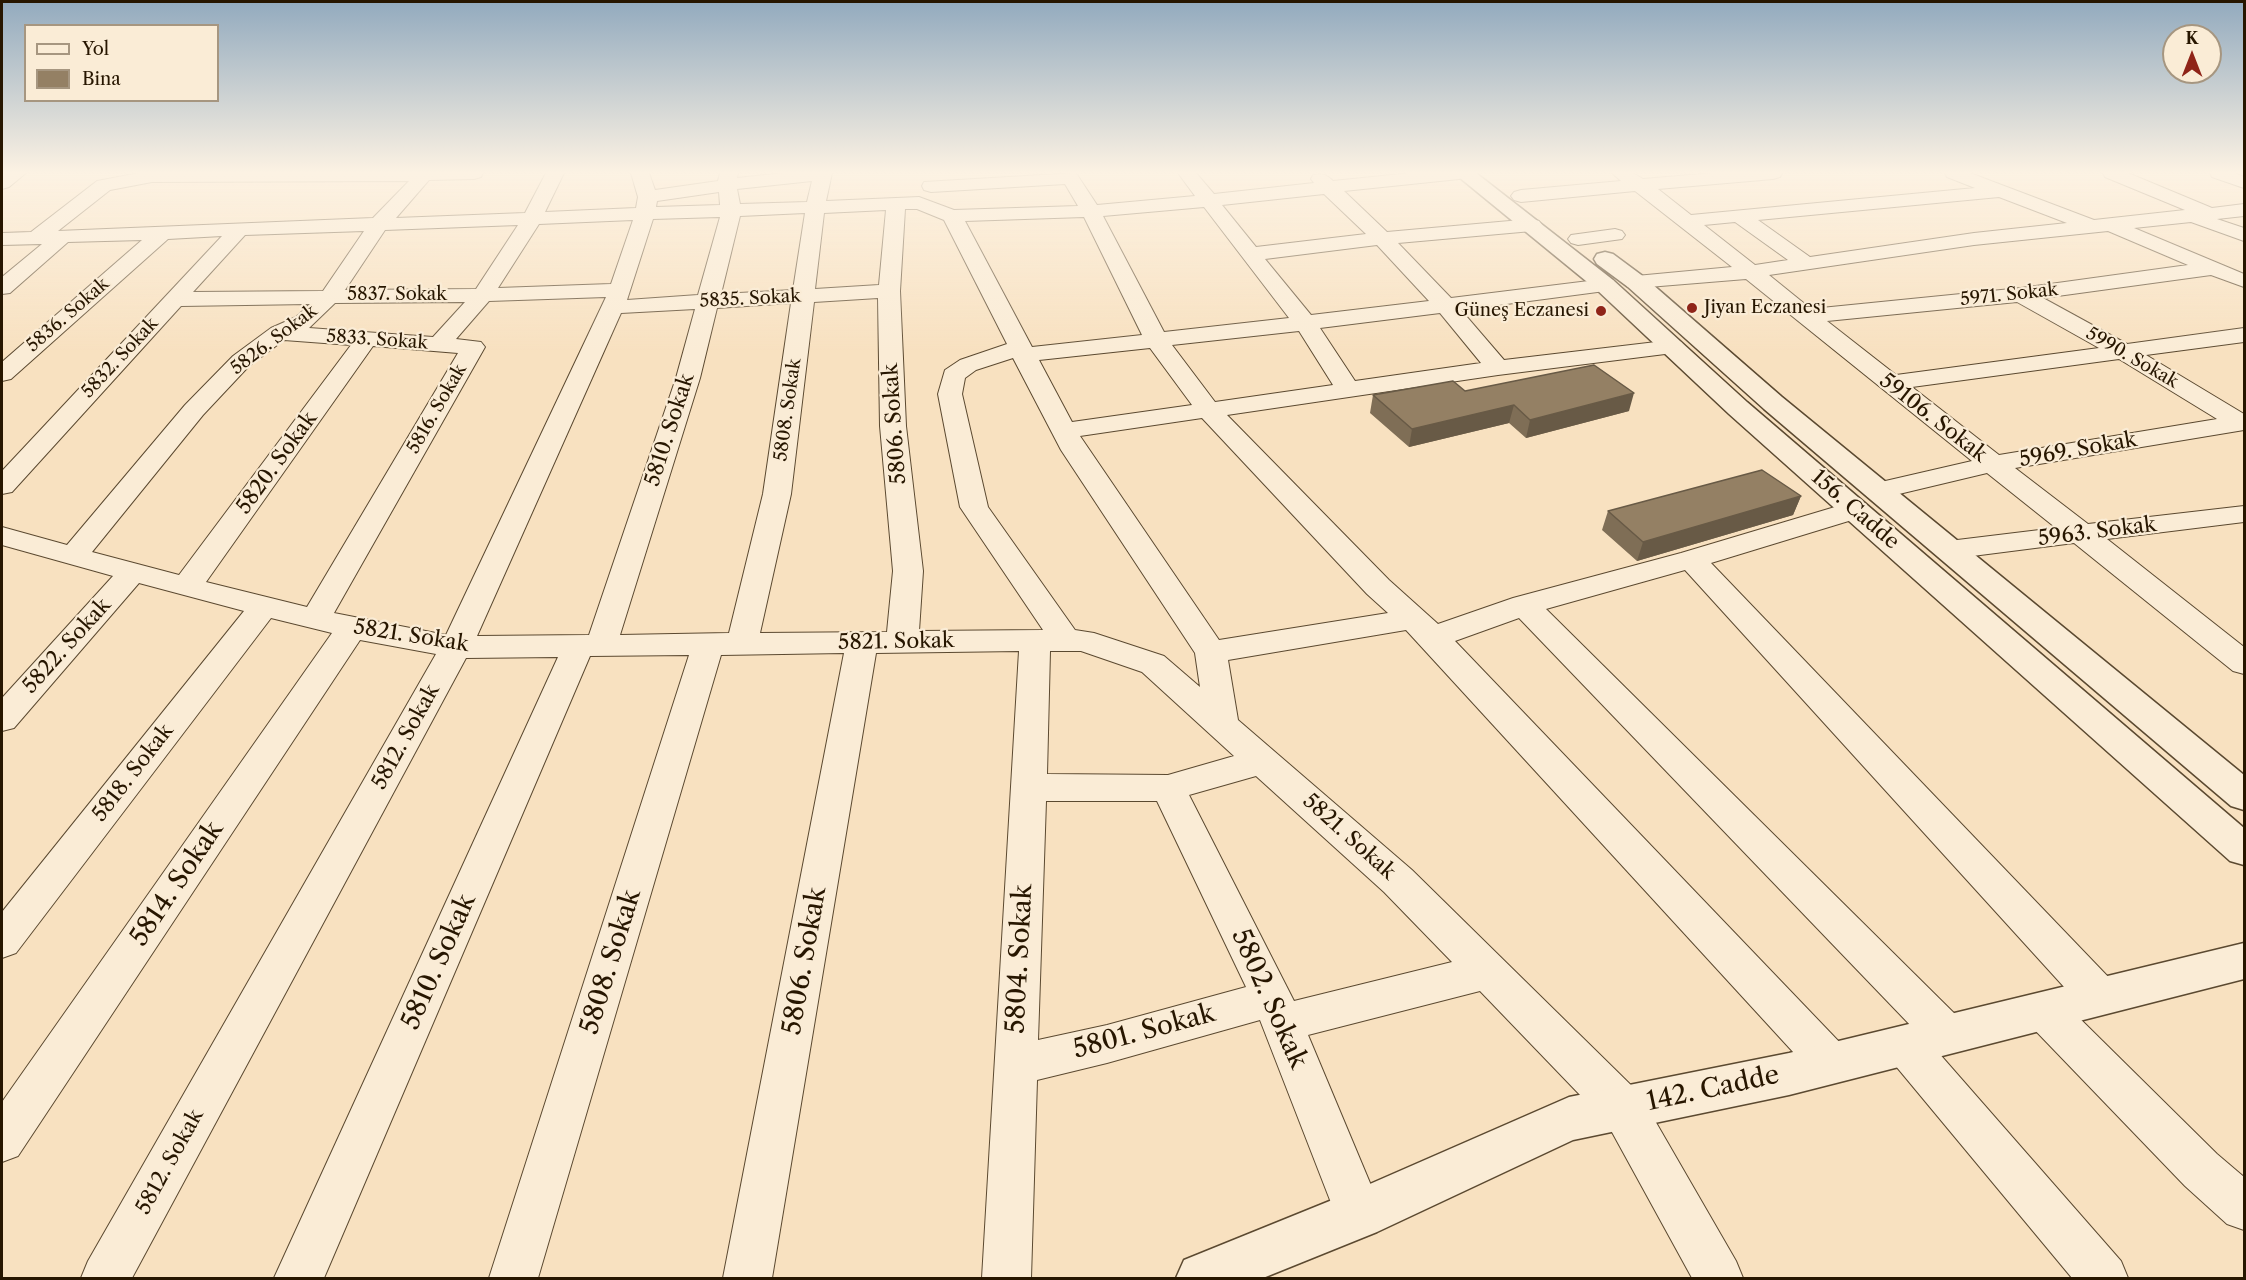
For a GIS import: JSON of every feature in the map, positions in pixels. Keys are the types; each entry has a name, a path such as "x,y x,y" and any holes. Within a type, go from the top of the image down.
{"street":[{"path":"37,237 42,233"},
{"path":"2,239 145,233"},
{"name":"5836. Sokak","path":"2,374 162,233"},
{"name":"5832. Sokak","path":"2,486 236,233"},
{"name":"5826. Sokak","path":"73,556 194,410 241,361 279,333 304,322 331,295 373,233"},
{"name":"5816. Sokak","path":"439,344 483,295 523,233"},
{"name":"5812. Sokak","path":"105,1278 456,647 616,298 637,233"},
{"name":"5810. Sokak","path":"299,1278 590,646 688,378 726,233"},
{"name":"5808. Sokak","path":"514,1278 777,494 812,233"},
{"name":"5806. Sokak","path":"901,233 889,291 893,426 908,571 902,642"},
{"path":"960,233 1074,450 1211,652 1222,725"},
{"path":"1102,233 1157,341 1208,410 1377,587 1422,628 1831,1063"},
{"path":"1234,233 1305,323 1349,390"},
{"path":"1376,233 1445,305 1498,368"},
{"path":"1252,254 1443,233"},
{"name":"156. Cadde","path":"1541,233 1605,285 1855,510 2244,850"},
{"name":"156. Cadde","path":"1571,233 1636,282 1773,403 2244,796"},
{"name":"59106. Sokak","path":"1700,233 2244,663"},
{"path":"1763,233 1807,264"},
{"path":"1636,282 1749,272 2031,233"},
{"path":"2121,233 2244,282"},
{"path":"1578,238 1615,235"},
{"path":"2,288 63,236"},
{"name":"5971. Sokak","path":"1804,316 2021,295 2213,268"},
{"path":"1051,640 974,507 950,394 954,375 968,365 1021,352 1157,341 1605,285"},
{"name":"5835. Sokak","path":"616,298 708,301 889,291"},
{"name":"5837. Sokak","path":"175,299 331,295 616,298"},
{"name":"5990. Sokak","path":"2021,295 2124,352 2237,428"},
{"name":"5833. Sokak","path":"279,333 439,344"},
{"path":"1889,383 2244,335"},
{"name":"5820. Sokak","path":"187,586 367,339"},
{"name":"5816. Sokak","path":"315,619 473,347 439,344"},
{"path":"1064,431 1498,368 1673,347"},
{"name":"5969. Sokak","path":"1878,491 1992,464 2237,428"},
{"path":"1211,652 1422,628 1524,605 1692,559 1855,510"},
{"name":"5963. Sokak","path":"1949,550 2080,533 2238,519"},
{"name":"5821. Sokak","path":"4,540 352,628 456,647 1083,640 1153,664 1398,881 1623,1108 1719,1278"},
{"path":"1692,559 2100,997"},
{"name":"5822. Sokak","path":"2,719 133,572"},
{"path":"1524,605 1926,1040 2104,1278"},
{"name":"5818. Sokak","path":"2,941 264,606"},
{"name":"5814. Sokak","path":"2,1140 352,628"},
{"name":"5804. Sokak","path":"1006,1278 1028,787 1051,640"},
{"name":"5806. Sokak","path":"748,1278 862,643"},
{"path":"1028,787 1168,788 1262,760"},
{"name":"5802. Sokak","path":"1168,788 1277,1010 1359,1214"},
{"name":"142. Cadde","path":"1202,1278 1359,1214 1569,1119 1831,1063 2100,997 2240,966"},
{"name":"5801. Sokak","path":"1015,1065 1277,1010 1487,971"},
{"path":"2044,1011 2201,1170 2244,1207"}],"building":[{"path":"1594,365 1634,393 1530,420 1514,405 1412,429 1373,395 1453,381 1465,391"},
{"path":"1762,470 1801,496 1643,542 1608,511"}],"place":[{"name":"Jiyan Eczanesi","path":"1692,308"},
{"name":"Güneş Eczanesi","path":"1601,311"}]}
